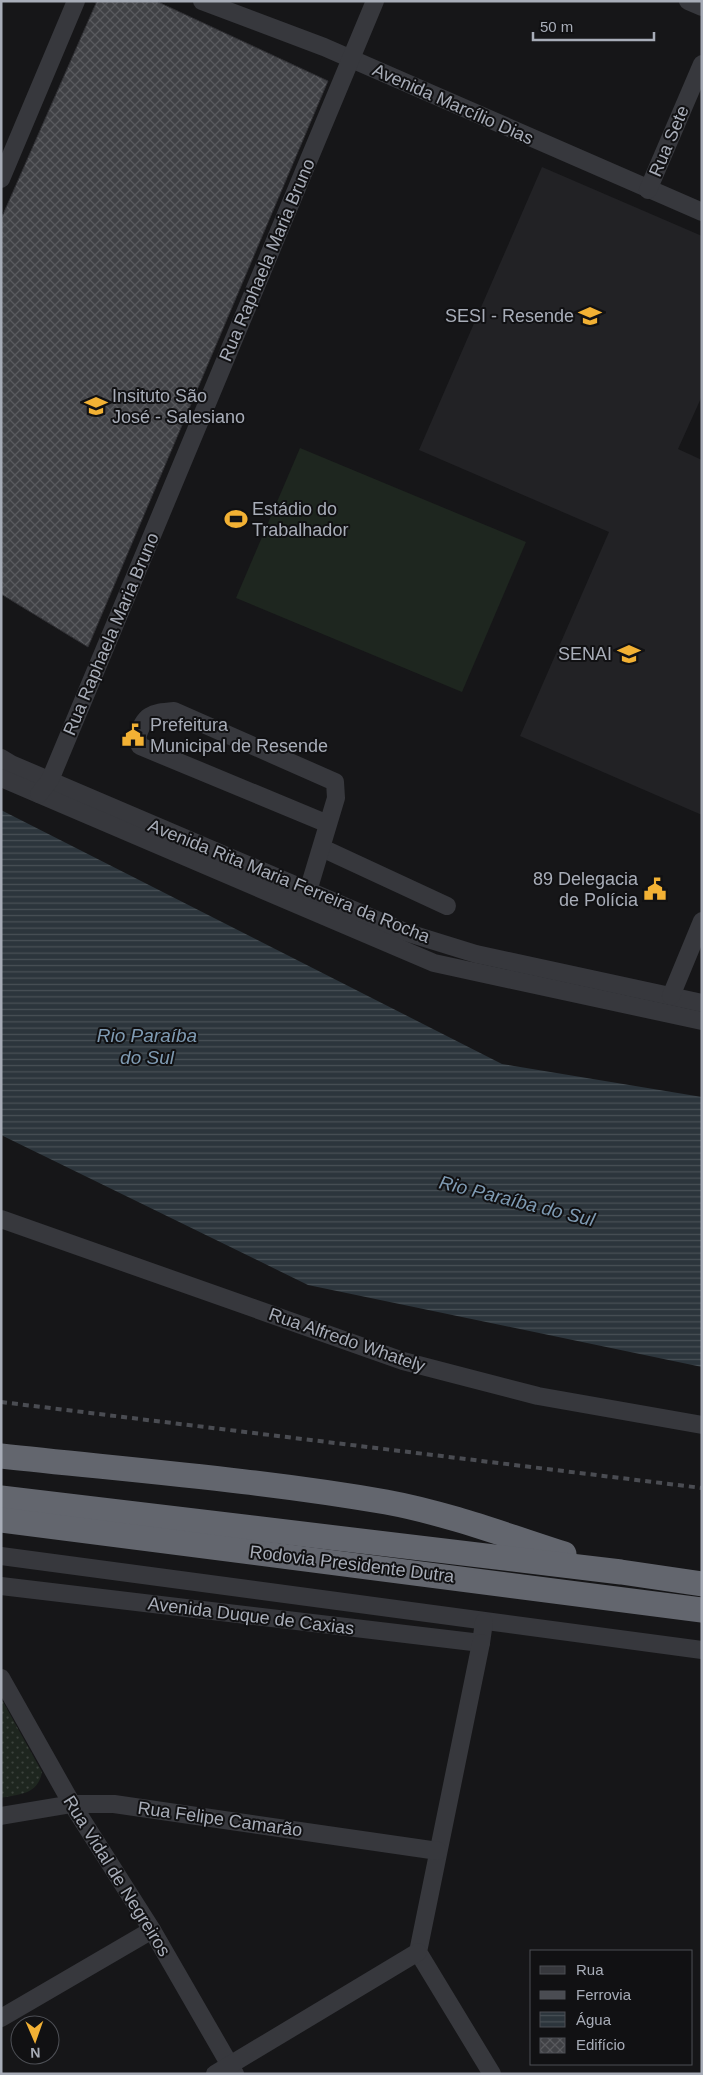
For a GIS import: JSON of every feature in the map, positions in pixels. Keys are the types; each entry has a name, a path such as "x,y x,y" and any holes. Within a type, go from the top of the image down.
{"highway":[{"path":"1,1456 246,1483 387,1502 440,1515 621,1572"},
{"name":"Rodovia Presidente Dutra","path":"1,1498 621,1572 702,1584"},
{"name":"Rodovia Presidente Dutra","path":"1,1520 702,1610"}],"street":[{"path":"1,179 76,1"},
{"name":"Avenida Marcílio Dias","path":"202,1 324,46 648,190 702,212"},
{"name":"Rua Raphaela Maria Bruno","path":"39,794 50,780 376,1"},
{"path":"688,1 702,7"},
{"name":"Rua Sete","path":"648,190 702,64"},
{"path":"308,891 336,798 334,782 174,711 154,713 142,722 137,738 140,746 328,824"},
{"name":"Avenida Rita Maria Ferreira da Rocha","path":"1,758 404,932 476,954 702,1003"},
{"name":"Avenida Rita Maria Ferreira da Rocha","path":"1,778 434,963 702,1021"},
{"path":"322,848 447,906"},
{"path":"671,996 702,921"},
{"name":"Rua Alfredo Whately","path":"1,1219 403,1361 538,1396 702,1425"},
{"name":"Avenida Duque de Caxias","path":"1,1556 702,1650"},
{"name":"Avenida Duque de Caxias","path":"1,1586 481,1643"},
{"path":"484,1622 418,1952 492,2074"},
{"name":"Rua Vidal de Negreiros","path":"1,1678 72,1804 152,1930 227,2071"},
{"name":"Rua Felipe Camarão","path":"1,1816 72,1804 114,1804 438,1851"},
{"path":"1,2018 152,1930"},
{"path":"227,2071 418,1952"}],"shaded area":[{"name":"SESI - Resende","path":"542,167 702,236 702,396 678,449 702,460 702,815 520,736 609,532 419,450"},
{"path":"300,448 526,542 462,692 236,598"},
{"path":"1,1698 42,1772 37,1785 33,1789 22,1794 1,1798"}],"water":[{"name":"Rio Paraíba do Sul","path":"1,810 502,1064 702,1097 702,1367 308,1285 1,1135"}],"building":[{"name":"Insituto São José - Salesiano","path":"97,1 156,1 328,81 88,647 1,594 1,219"}],"railway":[{"path":"1,1402 702,1488"}],"place":[{"name":"SESI - Resende","path":"590,316"},
{"name":"Insituto São José - Salesiano","path":"96,406"},
{"name":"Estádio do Trabalhador","path":"236,519"},
{"name":"SENAI","path":"629,654"},
{"name":"Prefeitura Municipal de Resende","path":"133,735"},
{"name":"89 Delegacia de Polícia","path":"655,889"}]}
